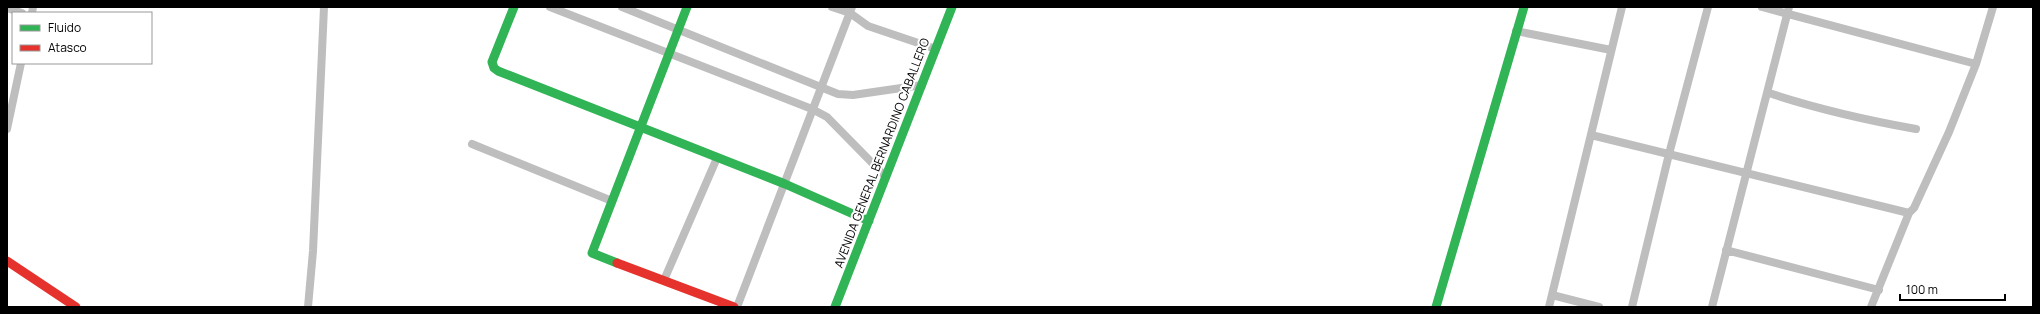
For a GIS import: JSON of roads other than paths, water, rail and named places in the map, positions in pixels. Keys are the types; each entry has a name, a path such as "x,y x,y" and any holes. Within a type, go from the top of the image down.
{"main road":[{"path":"514,7 492,62 494,68 785,184 869,221"},
{"path":"687,7 592,253 734,307"},
{"name":"AVENIDA GENERAL BERNARDINO CABALLERO","path":"835,307 952,7"},
{"path":"1436,307 1524,7"},
{"path":"7,261 73,306"}],"street":[{"path":"308,307 313,244 324,7"},
{"path":"550,7 812,109 827,117 886,177"},
{"path":"622,7 838,94 853,95 922,85"},
{"path":"832,7 851,10 868,26 936,49"},
{"path":"1548,307 1622,7"},
{"path":"1632,307 1669,154 1708,7"},
{"path":"1762,7 1788,10 1976,64"},
{"path":"1871,307 1909,213 1914,208 1949,132 1976,64 1994,7"},
{"path":"7,8 19,12"},
{"path":"737,307 851,10"},
{"path":"1712,307 1746,173 1769,93 1788,10"},
{"path":"1516,31 1611,50"},
{"path":"7,130 21,64"},
{"path":"1769,93 1818,108 1916,129"},
{"path":"1591,135 1909,213"},
{"path":"472,144 612,200"},
{"path":"664,280 717,158"},
{"path":"1726,250 1879,290"},
{"path":"1552,295 1599,307"}]}
